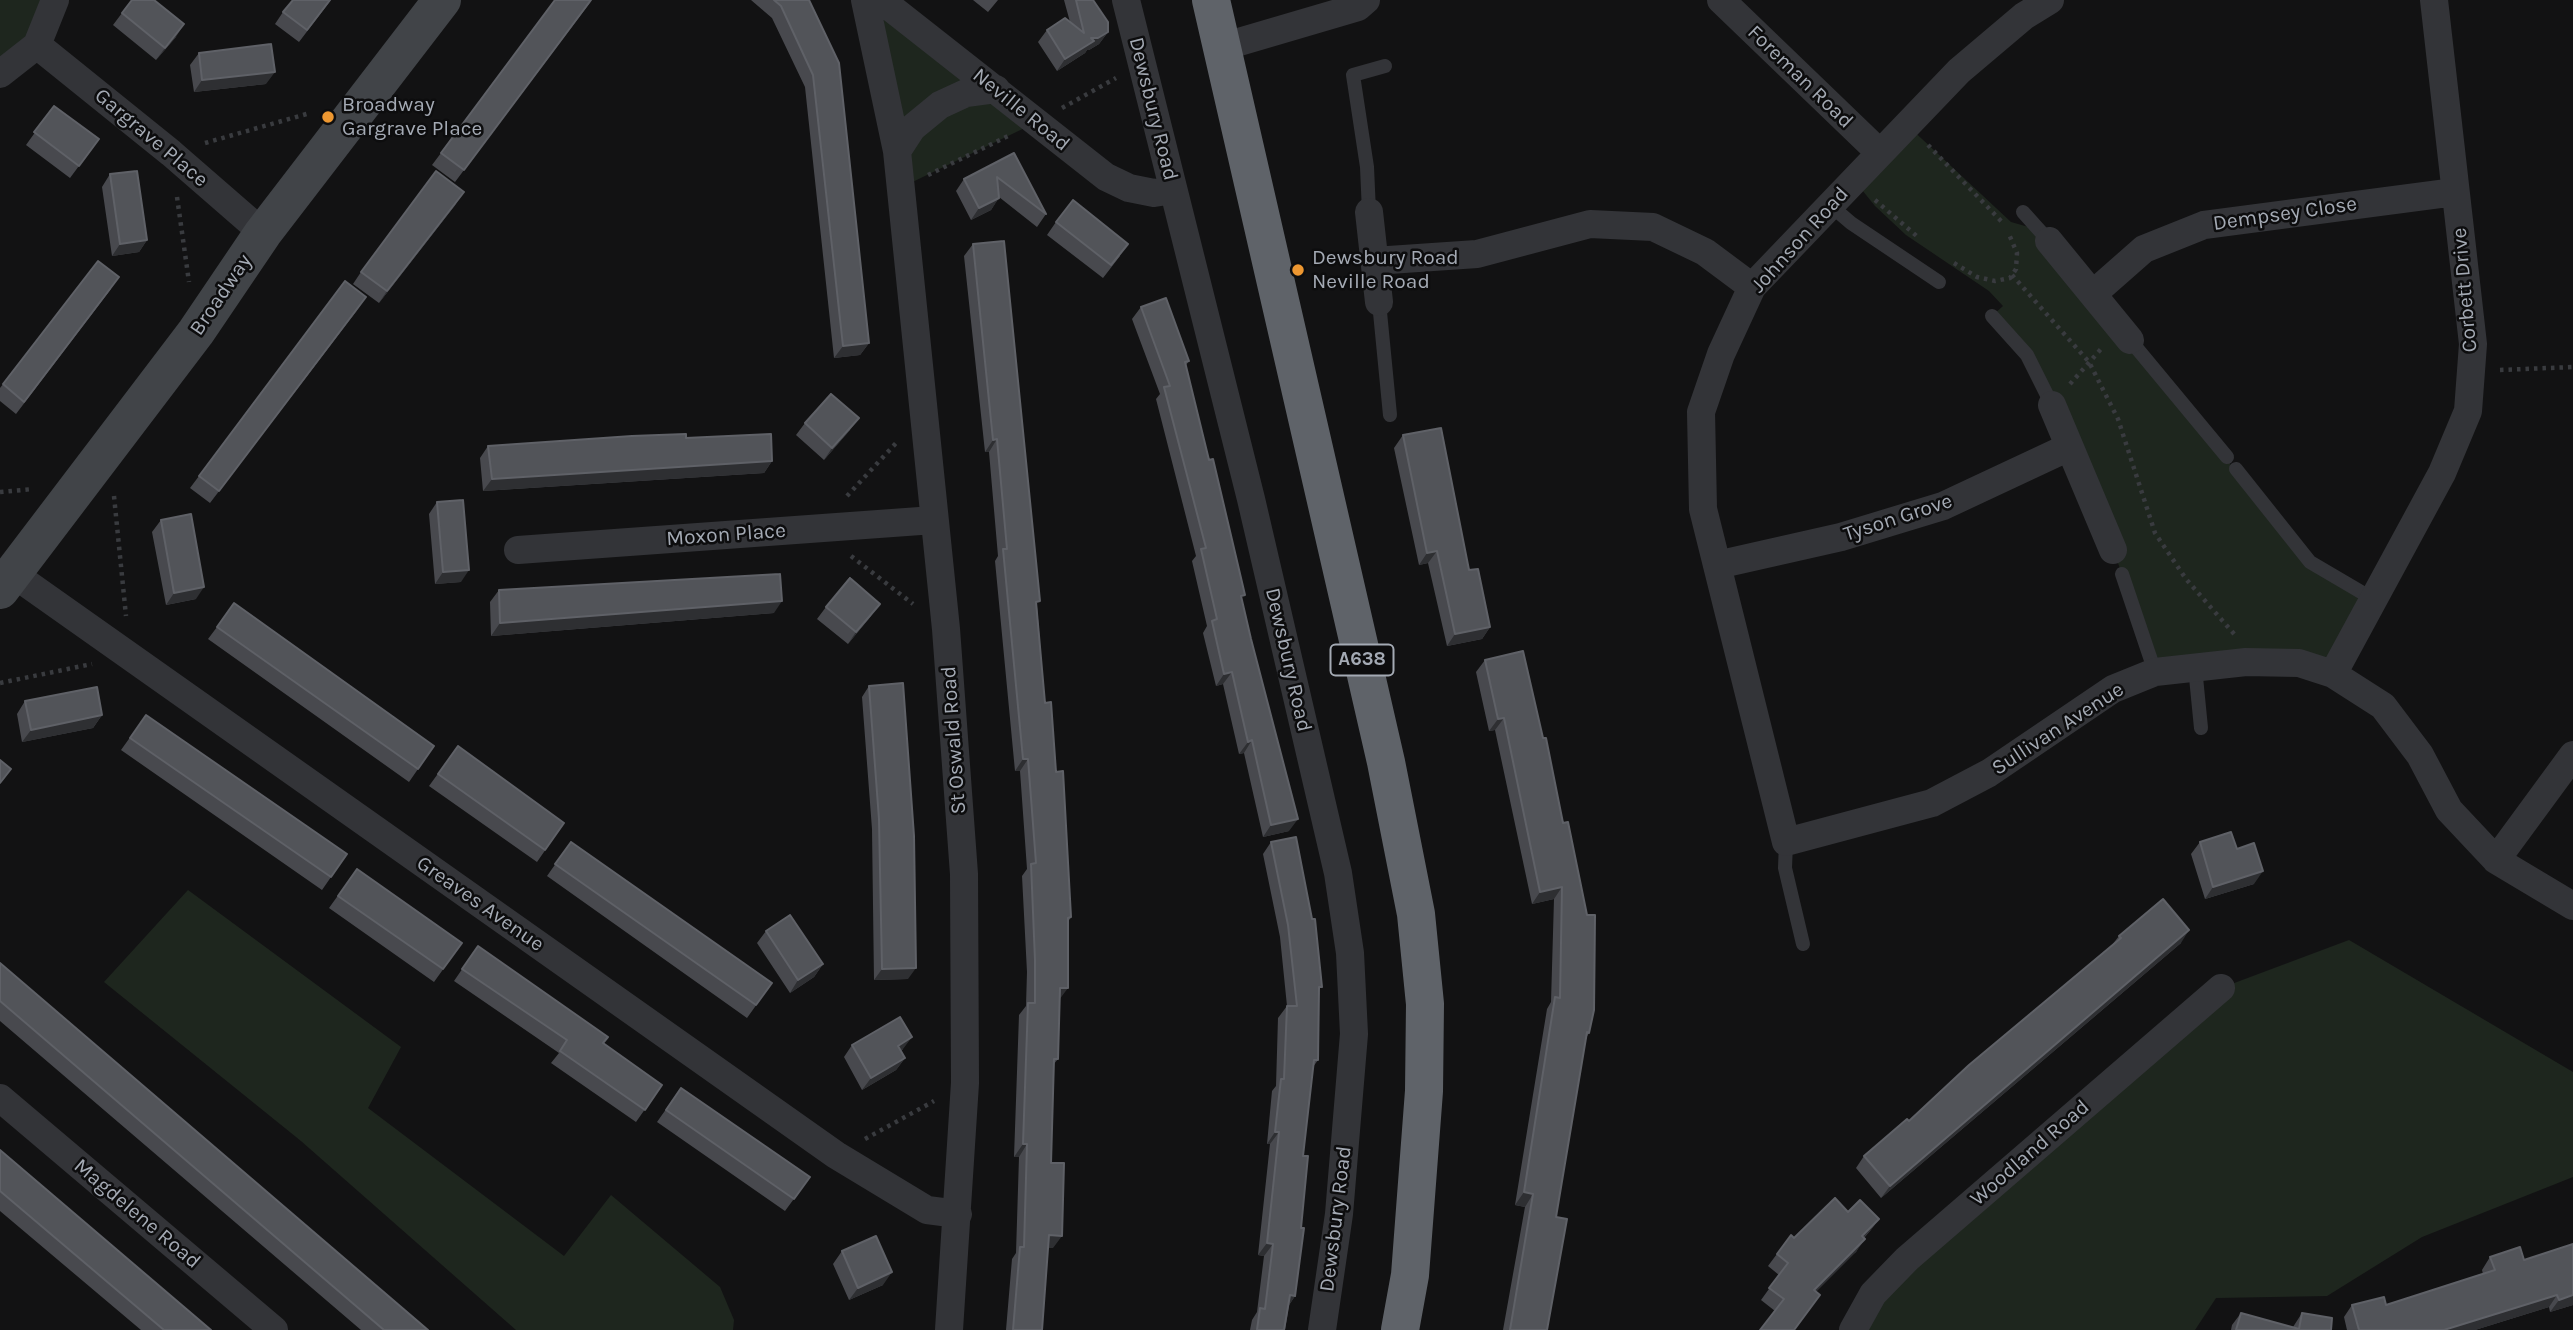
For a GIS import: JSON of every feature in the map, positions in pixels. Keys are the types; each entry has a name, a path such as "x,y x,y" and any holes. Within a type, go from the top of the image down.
{"highway":[{"name":"A638","path":"1211,0 1386,762 1416,914 1425,1004 1424,1091 1410,1275 1400,1330"}],"street":[{"path":"0,74 37,46 55,0"},
{"name":"Broadway","path":"6,582 196,332 263,233 442,0"},
{"name":"St Oswald Road","path":"865,0 897,151 934,520 964,874 965,1083 949,1330"},
{"name":"Neville Road","path":"881,0 1106,177 1129,188 1154,193 1173,190"},
{"name":"Dewsbury Road","path":"1126,0 1251,499 1338,873 1350,953 1354,1034 1339,1214 1322,1330"},
{"path":"1222,47 1358,7 1366,0"},
{"name":"Johnson Road","path":"1786,842 1703,509 1701,412 1721,354 1752,287 1959,71 2024,16 2050,0"},
{"name":"Corbett Drive","path":"2333,674 2447,460 2468,411 2473,344 2434,0"},
{"name":"Foreman Road","path":"1733,4 1880,153"},
{"name":"Gargrave Place","path":"37,46 171,153 263,233"},
{"path":"897,151 912,128 940,105 967,93 996,89"},
{"name":"Dempsey Close","path":"2094,293 2144,248 2204,225 2455,192"},
{"path":"1368,212 1379,302"},
{"path":"1374,261 1477,254 1590,224 1653,227 1705,252 1752,287"},
{"path":"2049,241 2126,334"},
{"path":"2052,405 2118,562"},
{"name":"Tyson Grove","path":"1717,565 1841,537 1943,506 2069,447"},
{"name":"Moxon Place","path":"518,550 934,520"},
{"name":"Greaves Avenue","path":"6,582 836,1155 926,1210 958,1214"},
{"name":"Sullivan Avenue","path":"1786,842 1932,803 1989,774 2113,689 2155,672 2246,662 2299,663 2333,674 2383,706 2420,755 2449,810 2496,860 2573,906"},
{"path":"2496,860 2573,755"},
{"name":"Woodland Road","path":"1853,1330 1873,1294 1907,1259 2221,988"},
{"name":"Magdelene Road","path":"0,1098 274,1330"}],"lane":[{"path":"1368,212 1367,167 1353,75 1384,66"},
{"path":"1830,205 1939,282"},
{"path":"2023,212 2049,241"},
{"path":"1379,302 1390,415"},
{"path":"1992,316 2027,355 2052,405"},
{"path":"2126,334 2310,562 2374,599"},
{"path":"2118,562 2155,672"},
{"path":"2195,667 2201,728"},
{"path":"1786,842 1785,868 1802,944"}],"path":[{"path":"1908,125 2005,224 2017,253 2016,269 2012,275 1995,281 1977,277 1948,258"},
{"path":"1854,180 1929,245"},
{"path":"2012,275 2089,362 2118,419 2155,533 2186,579 2240,640 2246,662"},
{"path":"2052,405 2089,362 2126,334"},
{"path":"2471,372 2573,367"},
{"path":"836,1155 965,1083"}],"shaded area":[{"path":"0,0 55,0 0,74"},
{"path":"881,0 1037,122 900,188"},
{"path":"1907,125 2011,222 2039,230 2310,562 2373,599 2333,674 2155,672 2140,621 2113,550 2027,355 1992,316 2003,306 1989,291 1906,235 1875,206 1854,180"},
{"path":"188,890 401,1047 368,1108 564,1256 611,1195 720,1287 734,1320 733,1330 516,1330 301,1141 104,982"},
{"path":"2349,940 2573,1072 2573,1177 2422,1237 2327,1296 2216,1298 2195,1330 1853,1330 1856,1323 2221,988"}],"building":[{"path":"132,0 154,0 184,24 165,48 122,13"},
{"path":"293,0 330,0 307,30 283,12"},
{"path":"555,0 591,0 464,170 441,153"},
{"path":"774,0 809,0 839,63 869,343 843,346 813,75 781,6"},
{"path":"1076,0 1093,0 1108,22 1108,32 1098,38 1091,38 1094,41 1065,59 1047,30 1065,18 1084,33"},
{"path":"271,44 275,72 202,80 199,53"},
{"path":"54,106 99,139 79,166 34,132"},
{"path":"1014,153 1046,214 997,177 999,198 979,208 964,179"},
{"path":"137,171 147,240 120,244 110,174"},
{"path":"436,171 464,192 387,291 361,272"},
{"path":"1073,200 1128,244 1111,265 1056,222"},
{"path":"1004,241 1040,601 1036,602 1045,703 1051,702 1056,772 1063,771 1071,917 1068,918 1068,988 1060,988 1058,1059 1054,1059 1051,1163 1064,1163 1062,1236 1049,1235 1042,1330 1013,1330 1020,1247 1024,1247 1027,1144 1023,1144 1028,1003 1035,1003 1031,864 1036,863 1028,759 1023,759 1003,549 1007,549 997,439 993,440 973,244"},
{"path":"98,261 119,277 24,402 3,384"},
{"path":"345,281 366,297 219,491 199,476"},
{"path":"1166,298 1189,361 1185,362 1209,460 1213,459 1245,595 1241,596 1251,639 1298,819 1271,825 1252,740 1248,742 1232,672 1224,674 1212,621 1217,619 1201,549 1206,548 1164,387 1170,386 1141,307"},
{"path":"831,394 859,418 832,448 805,423"},
{"path":"1441,428 1469,570 1478,569 1490,627 1455,634 1437,551 1427,553 1403,435"},
{"path":"686,434 686,438 771,434 772,461 492,479 488,446"},
{"path":"463,500 469,570 443,572 437,502"},
{"path":"191,514 204,587 174,593 161,520"},
{"path":"780,574 782,601 500,623 499,590"},
{"path":"850,578 880,604 856,632 826,607"},
{"path":"234,603 434,746 418,769 217,627"},
{"path":"1523,651 1543,738 1546,738 1563,823 1568,822 1587,915 1595,915 1594,1010 1589,1033 1587,1032 1556,1217 1567,1219 1547,1330 1510,1330 1533,1194 1524,1192 1555,997 1560,998 1562,887 1540,892 1504,718 1498,719 1485,660"},
{"path":"903,683 914,836 916,968 882,969 879,819 869,686"},
{"path":"97,687 102,715 31,730 25,701"},
{"path":"146,715 347,854 331,877 130,738"},
{"path":"458,746 564,823 545,850 438,774"},
{"path":"0,760 11,769 0,783"},
{"path":"2231,832 2237,849 2254,843 2263,871 2213,887 2200,842"},
{"path":"1296,837 1312,919 1315,919 1322,987 1319,987 1318,1060 1314,1060 1303,1156 1308,1156 1301,1228 1304,1228 1295,1296 1290,1295 1284,1330 1257,1330 1260,1308 1265,1309 1273,1244 1267,1243 1279,1132 1275,1132 1281,1079 1284,1079 1287,1006 1297,1006 1288,925 1271,842"},
{"path":"571,842 772,983 756,1005 555,864"},
{"path":"357,869 462,943 443,969 338,896"},
{"path":"2163,899 2189,930 1890,1186 1864,1156 1907,1119 1909,1121 1969,1065 2121,938 2119,936"},
{"path":"790,915 823,964 798,980 766,931"},
{"path":"478,946 608,1037 603,1043 662,1085 645,1110 560,1051 567,1040 462,969"},
{"path":"0,963 428,1330 384,1330 0,1001"},
{"path":"900,1017 912,1037 898,1046 905,1058 871,1078 852,1045"},
{"path":"681,1088 810,1177 794,1199 666,1110"},
{"path":"0,1150 211,1330 164,1330 0,1191"},
{"path":"1835,1198 1848,1212 1860,1200 1879,1219 1862,1236 1865,1239 1814,1290 1820,1295 1794,1330 1760,1330 1784,1299 1769,1288 1788,1263 1777,1254 1791,1235 1794,1238"},
{"path":"876,1236 892,1272 858,1288 842,1251"},
{"path":"2573,1244 2573,1295 2559,1300 2557,1295 2444,1330 2359,1330 2352,1305 2384,1297 2386,1305 2495,1270 2490,1257 2520,1247 2524,1260"},
{"path":"2241,1313 2299,1329 2302,1313 2332,1318 2331,1330 2236,1330"}],"place":[{"name":"Broadway Gargrave Place","path":"328,117"},
{"name":"Dewsbury Road Neville Road","path":"1298,270"}]}
